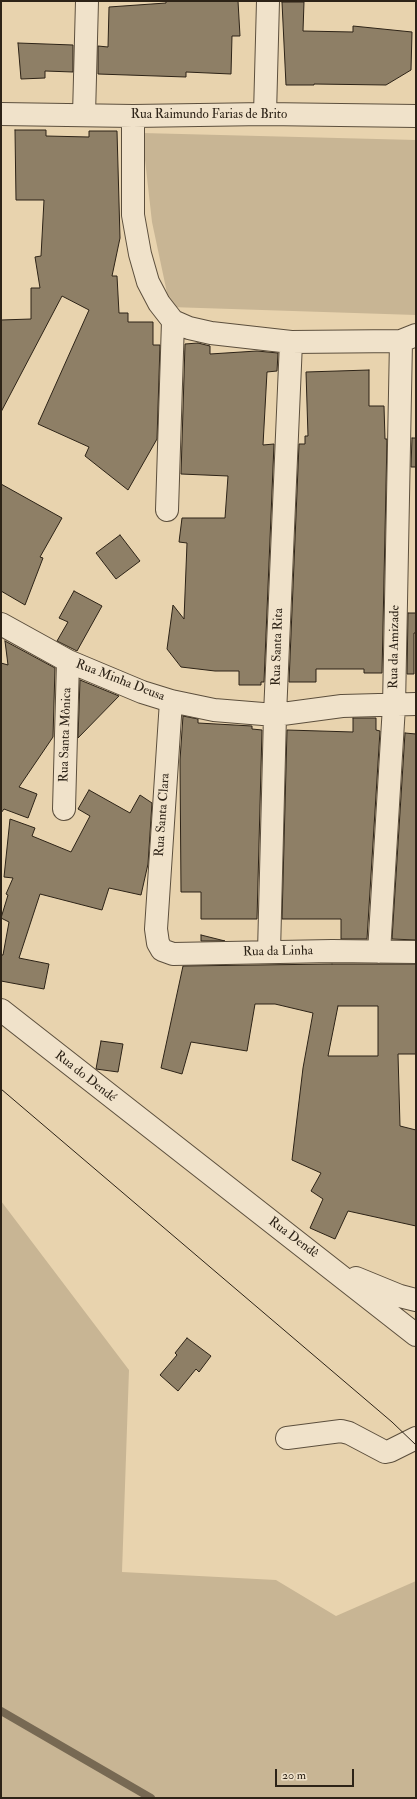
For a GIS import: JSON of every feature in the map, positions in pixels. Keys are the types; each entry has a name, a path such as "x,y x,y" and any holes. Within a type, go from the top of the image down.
{"street":[{"path":"84,115 87,1"},
{"path":"265,114 268,1"},
{"name":"Rua Raimundo Farias de Brito","path":"1,114 133,116 265,114 416,116"},
{"path":"133,116 133,215 140,254 148,282 159,303 173,321 189,328 211,333 291,342 409,338"},
{"path":"166,510 173,321"},
{"name":"Rua da Amizade","path":"379,952 394,706 409,338"},
{"name":"Rua Santa Rita","path":"269,952 275,715 291,342"},
{"name":"Rua Minha Deusa","path":"1,624 68,661 142,692 171,701 214,710 275,715 342,706 394,706 416,704"},
{"name":"Rua Santa Mônica","path":"64,809 68,661"},
{"name":"Rua Santa Clara","path":"156,929 171,701"},
{"name":"Rua da Linha","path":"156,929 158,943 162,950 173,954 269,952 416,952"},
{"name":"Rua do Dendé","path":"1,1010 170,1144"},
{"name":"Rua Dendê","path":"170,1144 333,1269 416,1335"},
{"path":"333,1269 400,1296 416,1300"},
{"path":"287,1438 341,1431 349,1433 385,1452 416,1438"}],"shaded area":[{"path":"142,133 416,140 416,315 170,307 152,222"},
{"path":"1,1201 129,1370 122,1572 276,1580 336,1616 416,1581 416,1798 1,1798"}],"building":[{"path":"166,1 238,1 240,36 232,36 231,74 186,72 186,77 98,74 98,46 108,47 109,7 166,3"},
{"path":"282,2 304,2 303,31 353,32 353,26 412,32 411,70 386,85 286,85"},
{"path":"18,43 73,45 73,72 45,71 45,78 21,79"},
{"path":"15,130 46,130 46,136 89,137 89,131 117,131 120,238 112,276 117,276 119,313 128,313 128,322 153,322 153,345 160,345 157,439 128,490 85,456 89,447 38,424 89,310 62,296 1,412 1,320 31,319 31,288 40,288 35,257 41,256 44,200 16,200"},
{"path":"198,343 210,346 210,354 257,351 278,353 277,371 267,372 263,445 274,444 264,682 261,682 261,685 239,685 239,671 215,671 181,667 167,649 173,605 184,619 187,543 179,542 182,518 225,518 228,476 181,474 185,344"},
{"path":"369,370 369,406 384,406 385,439 387,439 382,673 364,673 364,669 316,669 316,682 289,682 299,444 305,444 305,436 308,436 306,372"},
{"path":"412,438 416,438 416,467 411,467"},
{"path":"1,484 62,518 40,557 43,558 25,605 1,591"},
{"path":"120,535 140,561 116,579 96,553"},
{"path":"74,591 102,606 77,651 57,641 68,622 59,618"},
{"path":"408,613 416,613 416,633 414,633 414,674 407,674"},
{"path":"5,641 55,668 53,737 19,787 37,794 28,818 4,809 1,813 1,663 8,665"},
{"path":"80,680 119,696 78,738"},
{"path":"183,716 198,719 198,723 252,726 252,729 262,730 257,919 201,919 201,892 181,892 180,760"},
{"path":"353,718 376,718 376,730 380,731 367,939 341,939 341,919 282,919 287,730 353,732"},
{"path":"405,733 416,734 416,940 392,939"},
{"path":"89,790 130,813 140,795 152,803 148,864 141,895 109,888 102,910 40,894 19,958 49,964 44,989 1,981 1,955 3,955 9,922 1,918 8,895 6,894 13,878 4,877 10,819 35,828 32,836 71,852 90,816 78,809"},
{"path":"201,935 225,941 201,941"},
{"path":"416,964 416,1054 398,1054 400,1126 416,1130 416,1226 348,1211 335,1239 310,1228 323,1199 311,1191 321,1173 292,1160 303,1068 313,1013 275,1004 255,1004 247,1051 191,1042 182,1074 161,1068 183,966","holes":["338,1006 378,1006 378,1056 328,1056"]},
{"path":"101,1041 123,1044 118,1072 96,1069"},
{"path":"187,1338 211,1356 199,1372 196,1369 178,1391 160,1375 177,1355 175,1353"}],"waterway":[{"path":"1,1711 151,1798"}],"tram line":[{"path":"1,1089 392,1422 416,1445"}]}
